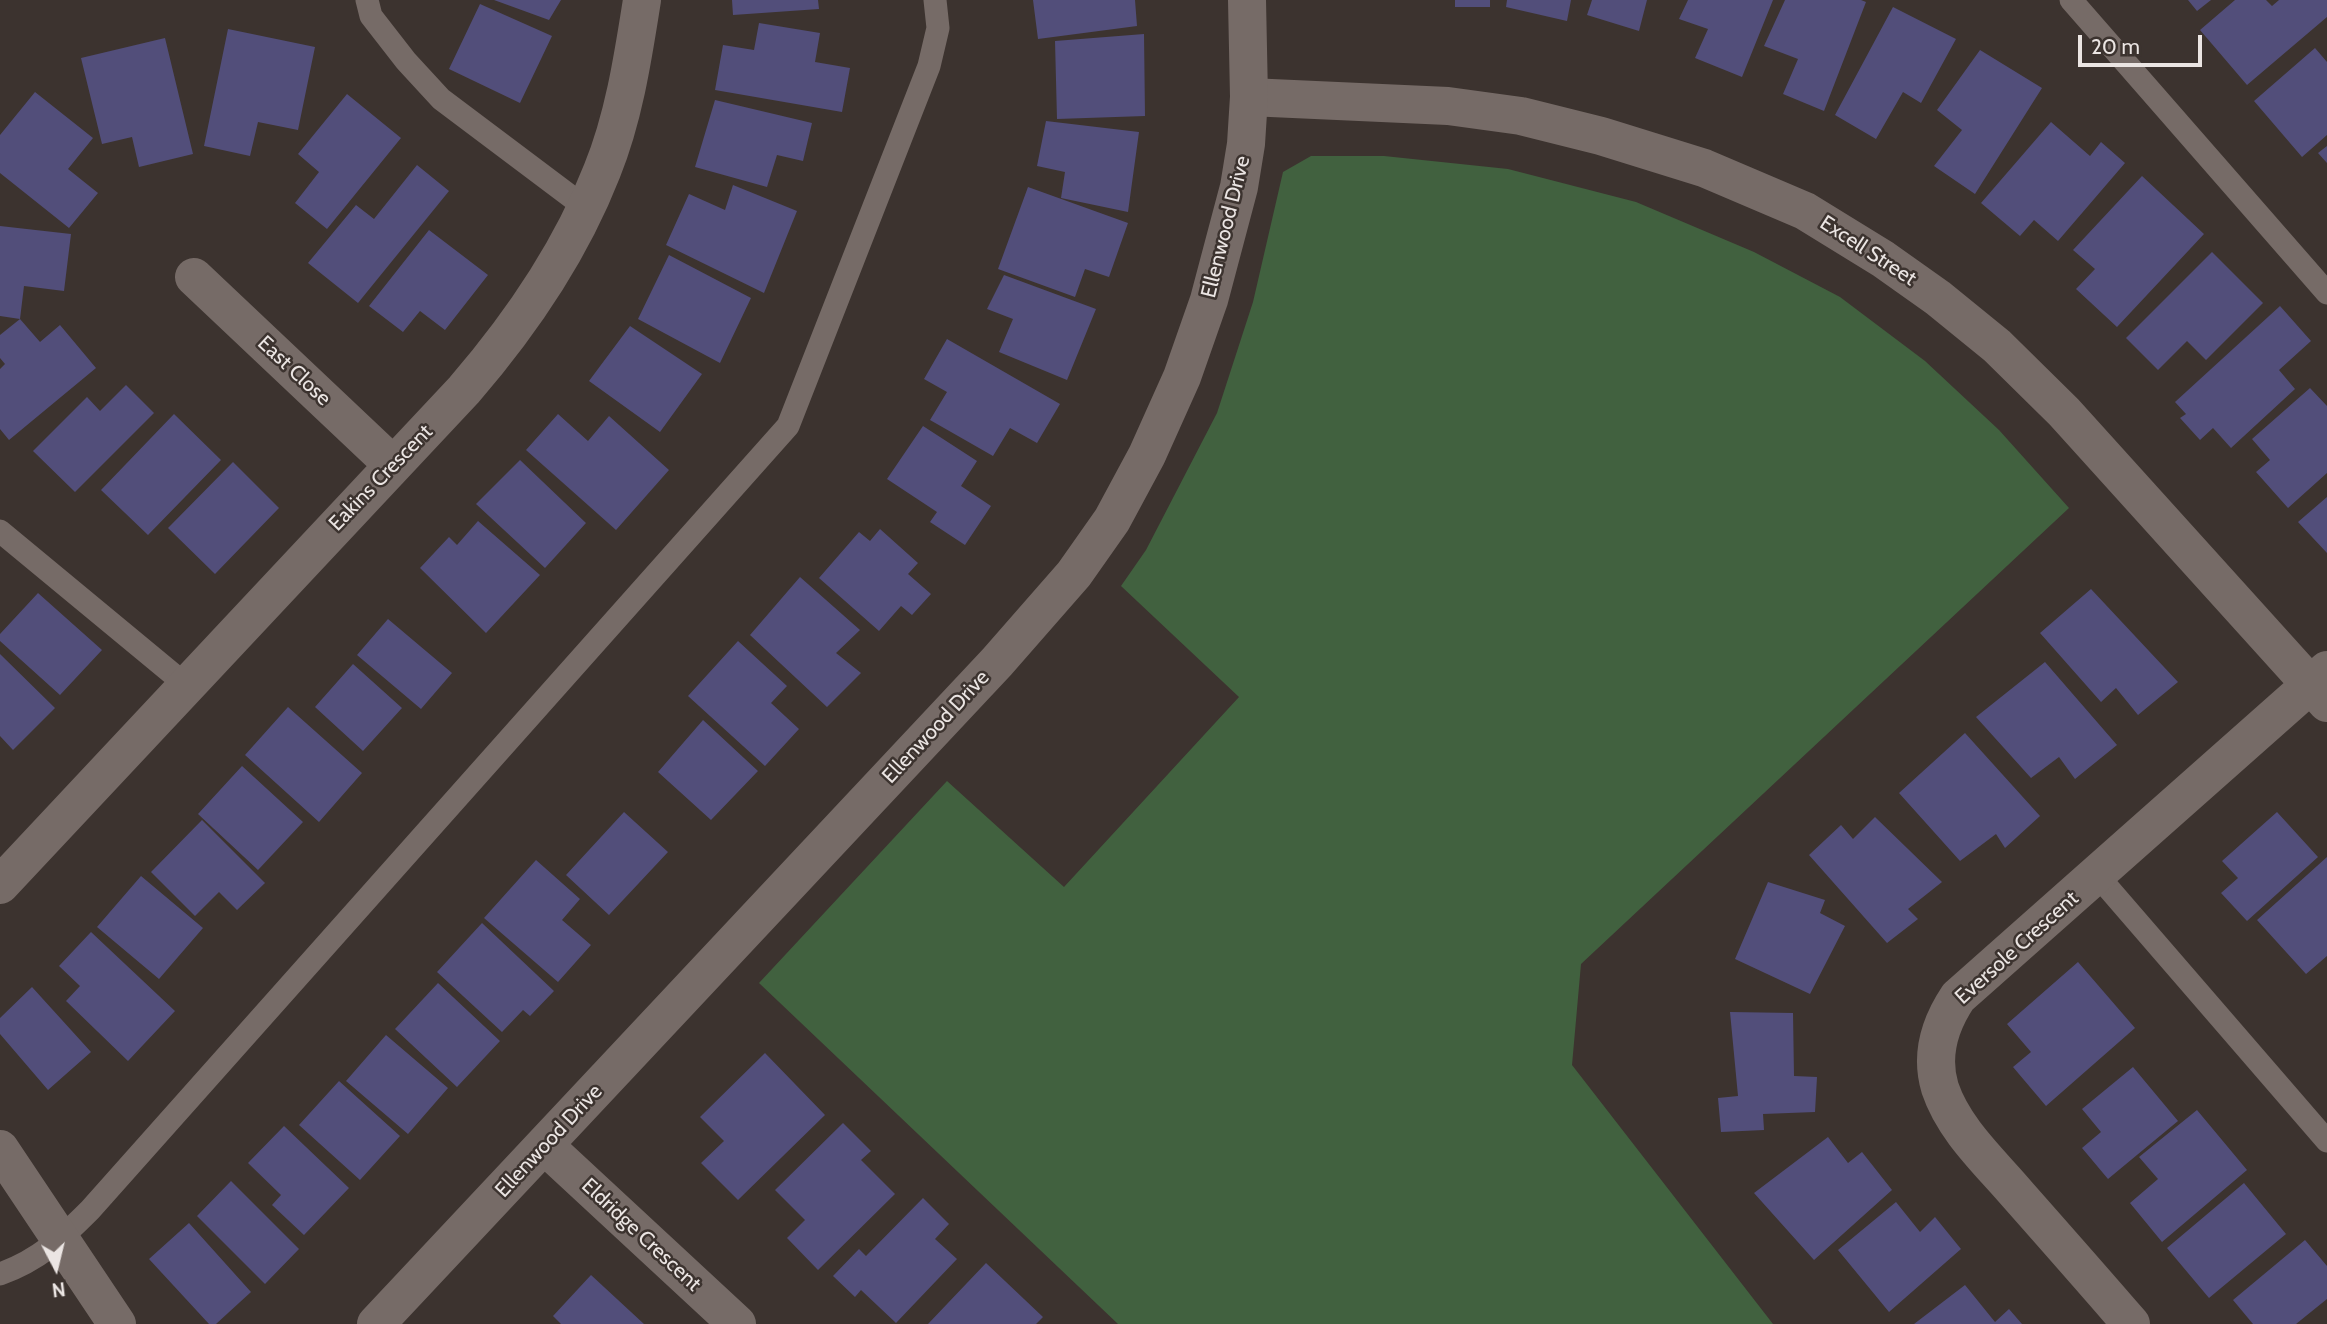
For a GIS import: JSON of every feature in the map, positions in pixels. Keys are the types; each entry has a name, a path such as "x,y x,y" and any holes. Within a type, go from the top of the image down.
{"street":[{"name":"Eakins Crescent","path":"0,885 499,349 558,262 603,170 633,58 642,0"},
{"name":"Ellenwood Drive","path":"376,1324 997,662 1074,574 1112,520 1147,455 1182,377 1209,300 1239,187 1246,144 1249,97 1247,0"},
{"name":"Excell Street","path":"1249,97 1448,106 1521,117 1601,136 1704,167 1805,211 1894,266 1997,346 2064,412 2321,686"},
{"name":"East Close","path":"194,277 393,465"},
{"name":"Eversole Crescent","path":"2131,1324 1959,1127 1940,1085 1936,1061 1938,1038 1945,1017 1958,997 2097,875 2321,686"},
{"name":"Eldridge Crescent","path":"545,1146 737,1324"},
{"path":"0,1149 117,1324"}],"lane":[{"path":"367,0 372,16 406,61 441,99 586,208"},
{"path":"0,1274 25,1265 60,1240 99,1200 788,426 929,66 938,28 936,0"},
{"path":"2071,0 2327,293"},
{"path":"0,531 186,685"},
{"path":"2097,875 2327,1141"}],"green space":[{"path":"1311,156 1384,156 1508,169 1636,202 1754,252 1840,297 1925,361 1999,430 2069,508 1581,964 1572,1065 1773,1324 1118,1324 759,983 947,781 1064,887 1239,697 1121,586 1146,550 1217,413 1253,302 1283,172"}],"building":[{"path":"494,0 561,0 549,20"},
{"path":"732,0 818,0 819,9 733,15"},
{"path":"1033,0 1135,0 1137,26 1038,39"},
{"path":"1455,0 1490,0 1490,7 1455,7"},
{"path":"1507,0 1571,0 1567,21 1506,7"},
{"path":"1592,0 1647,0 1639,31 1587,15"},
{"path":"1688,0 1773,0 1742,77 1695,58 1708,29 1679,19"},
{"path":"1785,0 1866,2 1824,111 1783,94 1798,59 1764,46"},
{"path":"2188,0 2211,0 2197,11"},
{"path":"2235,0 2266,0 2272,6 2279,0 2327,0 2327,17 2247,85 2200,30"},
{"path":"480,4 552,36 520,103 449,69"},
{"path":"1893,7 1956,39 1921,103 1903,92 1876,139 1835,115"},
{"path":"759,23 820,33 815,62 850,68 842,112 715,90 723,45 754,50"},
{"path":"228,29 315,47 298,130 258,122 250,156 204,146"},
{"path":"1144,34 1145,116 1057,119 1055,41"},
{"path":"165,38 193,154 139,167 132,137 102,144 81,58"},
{"path":"2315,48 2327,62 2327,135 2302,157 2254,101"},
{"path":"1980,50 2042,88 1975,194 1934,166 1962,130 1937,110"},
{"path":"35,92 93,138 68,169 98,193 69,228 0,173 0,135"},
{"path":"347,94 401,138 327,229 295,203 319,172 298,154"},
{"path":"715,100 812,123 803,161 777,155 767,187 695,167"},
{"path":"1046,121 1139,132 1128,212 1061,198 1065,172 1037,166"},
{"path":"2051,122 2090,156 2101,142 2125,163 2058,241 2034,220 2020,236 1981,203"},
{"path":"2327,146 2327,163 2318,153"},
{"path":"417,165 449,191 358,303 308,263 356,205 374,219"},
{"path":"2142,176 2204,234 2117,327 2076,289 2095,269 2073,250"},
{"path":"733,185 797,211 764,293 666,245 689,194 725,210"},
{"path":"1028,187 1128,223 1109,277 1085,269 1075,297 998,269"},
{"path":"0,226 71,234 64,291 24,286 20,319 0,316"},
{"path":"429,230 488,275 445,330 420,311 403,332 369,306"},
{"path":"2212,252 2263,303 2206,360 2187,341 2158,370 2126,338"},
{"path":"669,255 751,298 720,363 638,319"},
{"path":"1004,275 1096,309 1067,380 999,352 1013,319 987,309"},
{"path":"2280,306 2311,341 2279,370 2295,389 2231,448 2213,428 2200,440 2180,418 2186,414 2175,402"},
{"path":"20,319 40,342 60,325 96,368 9,440 0,429 0,369 5,364 0,358 0,335"},
{"path":"630,326 702,374 660,432 589,381"},
{"path":"947,339 1060,404 1037,443 1010,428 993,456 930,420 947,392 924,379"},
{"path":"126,385 154,413 75,492 33,451 87,397 100,411"},
{"path":"2310,388 2327,406 2327,473 2288,508 2256,472 2270,460 2252,439"},
{"path":"174,414 221,460 148,535 101,490"},
{"path":"558,414 588,441 609,416 669,470 616,530 526,450"},
{"path":"923,426 977,461 961,486 991,506 965,545 930,522 937,512 887,479"},
{"path":"520,460 586,523 545,568 476,504"},
{"path":"233,462 279,508 215,574 168,528"},
{"path":"2327,497 2327,553 2298,522"},
{"path":"478,521 540,575 486,633 420,568 449,537 457,545"},
{"path":"880,529 918,563 908,574 931,594 912,615 901,606 879,631 819,578 859,532 870,541"},
{"path":"800,577 860,630 836,653 861,673 827,707 750,635"},
{"path":"2091,589 2178,682 2138,715 2116,688 2101,702 2040,633"},
{"path":"38,593 102,650 60,695 0,641 0,634"},
{"path":"388,619 452,673 421,709 357,655"},
{"path":"738,641 787,686 771,703 799,729 765,766 688,696"},
{"path":"0,654 55,708 13,750 0,736"},
{"path":"2045,662 2117,745 2075,779 2059,757 2031,778 1976,717"},
{"path":"353,664 402,708 363,751 315,707"},
{"path":"288,707 362,773 319,822 245,755"},
{"path":"703,720 758,771 711,820 658,772"},
{"path":"1965,733 2040,816 2005,848 1996,834 1960,861 1899,793"},
{"path":"242,766 303,822 258,870 198,814"},
{"path":"624,812 668,852 609,915 566,875"},
{"path":"2277,812 2318,857 2247,921 2221,893 2238,878 2222,861"},
{"path":"1875,817 1942,882 1908,909 1918,919 1887,943 1809,855 1841,825 1853,839"},
{"path":"202,820 265,883 237,910 219,892 195,916 151,872"},
{"path":"2327,857 2327,956 2306,974 2257,920"},
{"path":"536,860 580,899 562,920 591,945 558,982 484,918"},
{"path":"141,876 203,928 159,979 97,927"},
{"path":"1768,882 1825,900 1820,913 1845,926 1810,994 1735,959"},
{"path":"482,923 554,991 530,1016 523,1010 502,1032 437,972"},
{"path":"91,932 175,1011 128,1061 66,1001 80,986 59,966"},
{"path":"2078,962 2135,1028 2046,1106 2013,1067 2031,1052 2007,1024"},
{"path":"438,983 500,1041 457,1087 395,1029"},
{"path":"32,987 91,1052 48,1090 0,1034 0,1018"},
{"path":"1730,1012 1793,1013 1794,1076 1817,1077 1815,1112 1763,1114 1764,1130 1721,1132 1718,1098 1738,1096"},
{"path":"386,1035 448,1088 408,1134 346,1081"},
{"path":"765,1053 825,1115 738,1200 701,1163 724,1141 700,1117"},
{"path":"2133,1067 2178,1121 2108,1179 2082,1148 2101,1132 2082,1109"},
{"path":"339,1081 400,1136 360,1180 299,1125"},
{"path":"2197,1110 2247,1170 2162,1242 2130,1203 2158,1179 2139,1157"},
{"path":"843,1123 871,1151 861,1160 895,1194 818,1270 787,1238 805,1220 775,1190"},
{"path":"284,1126 349,1188 304,1235 272,1205 281,1195 248,1163"},
{"path":"1828,1137 1848,1163 1862,1152 1892,1190 1814,1260 1754,1193"},
{"path":"231,1181 299,1249 265,1284 197,1216"},
{"path":"2244,1183 2286,1234 2209,1298 2167,1248"},
{"path":"923,1198 949,1224 935,1239 957,1259 896,1323 861,1290 855,1297 833,1276 859,1249 866,1256"},
{"path":"1896,1202 1920,1232 1935,1217 1961,1249 1889,1312 1838,1250"},
{"path":"189,1223 251,1292 216,1324 209,1324 149,1259"},
{"path":"2305,1240 2327,1266 2327,1299 2296,1324 2253,1324 2233,1300"},
{"path":"986,1263 1043,1317 1036,1324 928,1324"},
{"path":"591,1275 644,1324 561,1324 553,1316"},
{"path":"1965,1285 1995,1322 2009,1309 2022,1324 1914,1324"}]}
